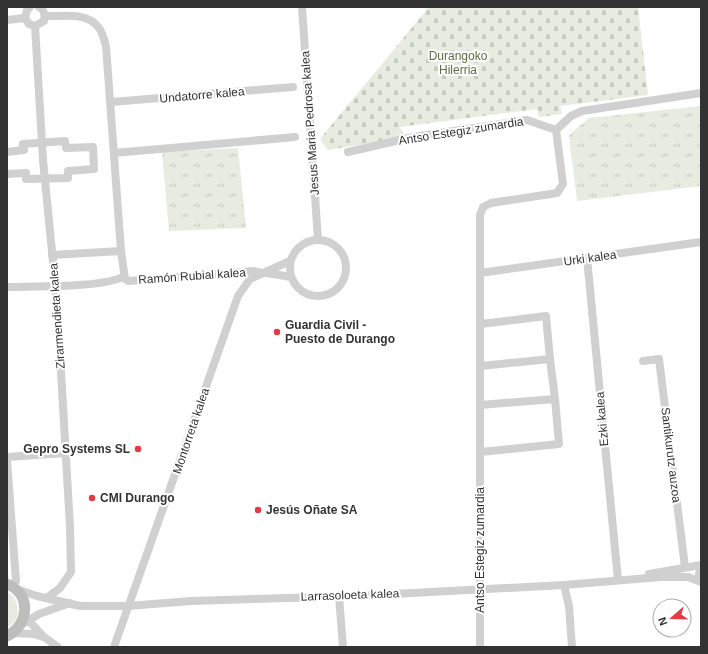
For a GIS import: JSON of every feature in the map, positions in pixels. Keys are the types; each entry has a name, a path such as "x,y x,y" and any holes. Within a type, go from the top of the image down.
{"main road":[{"path":"8,635 25,620 24,602 13,585"}],"street":[{"path":"30,7 27,10 25,18 29,24 35,26 40,25 45,16"},
{"path":"40,7 45,16"},
{"name":"Jesus Maria Pedrosa kalea","path":"302,7 318,240"},
{"path":"45,16 76,16 91,21 99,28 106,46 124,275"},
{"path":"7,20 25,18"},
{"name":"Zirarmendieta kalea","path":"35,26 42,142 55,286 66,453 70,572 60,588 48,598"},
{"name":"Undatorre kalea","path":"111,102 293,87"},
{"path":"556,130 571,116 582,111 701,93"},
{"name":"Antso Estegiz zumardia","path":"348,152 413,137 527,120 556,130 563,184 557,193 491,203 483,207 480,215 480,647"},
{"path":"114,153 295,137"},
{"path":"7,152 24,150 23,144 42,142 65,141 66,148 92,146 94,169 68,171 68,178 26,179 26,173 7,174"},
{"path":"318,240 335,245 341,251 347,268 341,285 331,294 318,297 301,292 291,277 290,261 294,252 300,246 308,241 318,240"},
{"name":"Urki kalea","path":"480,273 701,242"},
{"path":"52,255 121,250"},
{"name":"Ezki kalea","path":"587,258 618,580"},
{"name":"Montorreta kalea","path":"114,647 128,606 135,592 235,304 245,285 250,279 290,261"},
{"name":"Ramón Rubial kalea","path":"7,287 55,286 113,281 124,275 128,281 137,281 253,272 265,273"},
{"path":"265,273 291,277"},
{"path":"480,452 559,444 546,316 481,324"},
{"path":"481,366 550,359"},
{"name":"Santikurutz auzoa","path":"643,361 659,359 685,567"},
{"path":"480,406 555,399"},
{"path":"7,457 66,453"},
{"path":"7,460 13,585"},
{"path":"631,579 701,565 699,574 701,582"},
{"path":"631,579 688,577 701,582"},
{"name":"Larrasoloeta kalea","path":"13,585 48,598 80,606 128,606 191,601 339,596 564,585 631,579"},
{"path":"564,585 569,606 572,647"},
{"path":"339,596 343,647"},
{"path":"58,647 25,620 70,603"},
{"path":"8,635 34,634 44,637"}],"green space":[{"name":"Durangoko Hilerria","path":"429,7 638,7 648,95 560,106 562,114 539,117 537,109 400,127 403,133 399,138 328,150 320,139"},
{"path":"701,106 701,186 577,201 569,135 589,118"},
{"path":"238,148 246,228 169,231 162,152"},
{"path":"7,592 15,600 18,610 15,620 7,628"}],"place":[{"name":"Guardia Civil - Puesto de Durango","path":"277,332"},
{"name":"Gepro Systems SL","path":"138,449"},
{"name":"CMI Durango","path":"92,498"},
{"name":"Jesús Oñate SA","path":"258,510"}]}
